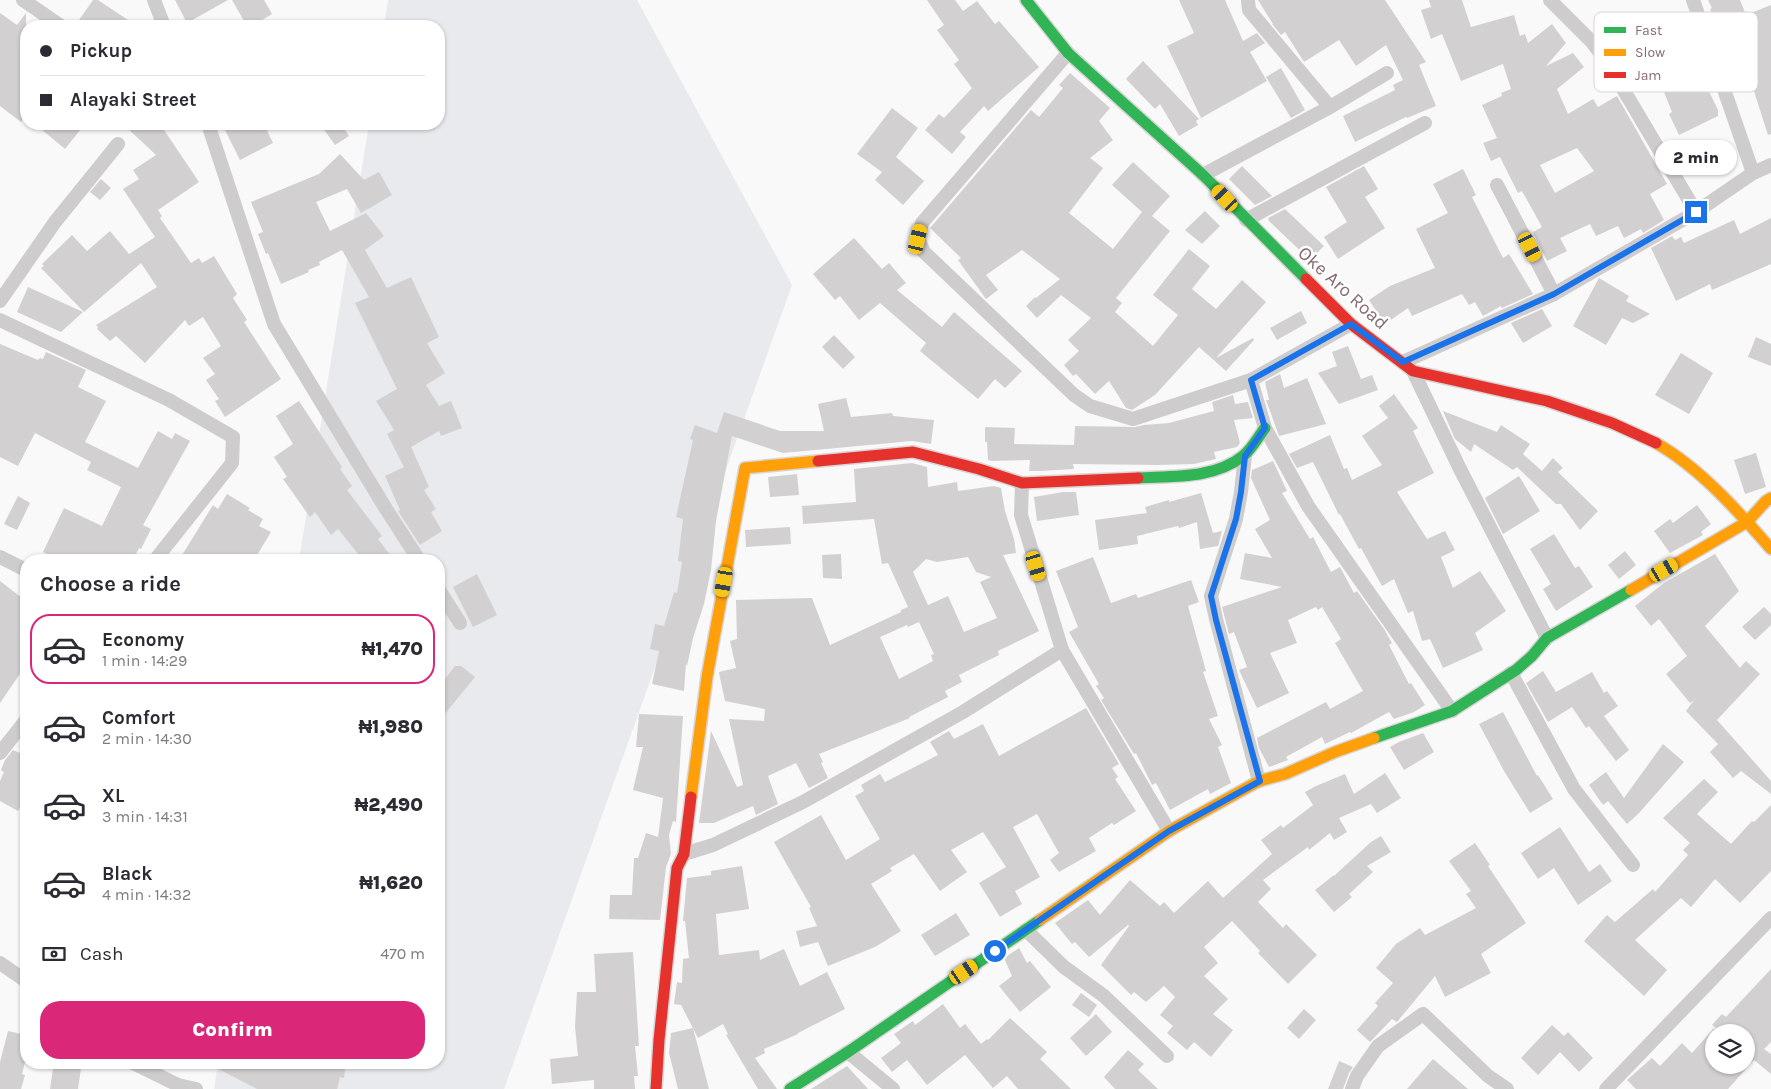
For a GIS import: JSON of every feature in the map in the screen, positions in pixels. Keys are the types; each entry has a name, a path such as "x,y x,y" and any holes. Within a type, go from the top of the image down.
{"street":[{"path":"23,0 52,20"},
{"path":"154,0 162,20"},
{"name":"Oke Aro Road","path":"1026,0 1068,53 1204,175 1246,220 1351,324 1408,366 1532,397 1605,420 1675,454 1747,522 1771,549"},
{"path":"1248,0 1249,10 1330,107"},
{"path":"1550,0 1594,45"},
{"path":"1693,0 1697,12"},
{"path":"1068,53 922,223 918,239 924,252 1074,395 1090,406 1133,419 1251,380 1351,324"},
{"path":"1204,175 1330,107 1387,73"},
{"path":"1625,92 1696,212"},
{"path":"1725,92 1753,173"},
{"path":"1246,220 1425,123"},
{"path":"210,130 274,324 415,554"},
{"path":"0,302 55,222 118,144"},
{"path":"1547,638 1408,366 1554,294 1696,212 1753,173 1771,165"},
{"path":"1497,185 1554,294"},
{"path":"0,320 168,400 233,437 232,463 160,554"},
{"path":"1251,380 1265,428 1308,506 1452,711"},
{"path":"656,1089 659,1040 677,868 684,854 707,677 745,468 913,452 979,469 1022,483 1196,475 1225,468 1245,456 1265,428"},
{"path":"1245,456 1236,519 1211,596 1260,781"},
{"path":"1022,483 1021,515 1062,650 1169,831"},
{"path":"790,1089 848,1052 1169,831 1260,781 1285,774 1335,752 1452,711 1511,673 1532,656 1547,638 1747,522 1771,498"},
{"path":"0,557 20,567"},
{"path":"445,599 460,623"},
{"path":"684,854 713,846 803,802 963,712 1062,650"},
{"path":"1511,673 1574,789 1633,865"},
{"path":"0,753 20,728"},
{"path":"1606,1089 1771,918"},
{"path":"1026,930 1064,967 1104,996 1168,1056"},
{"path":"0,962 20,977"},
{"path":"1352,1089 1357,1076 1378,1046 1423,1014 1488,1076 1507,1089"},
{"path":"848,1052 892,1089"},
{"path":"145,1069 178,1087 196,1089"}],"shaded area":[{"path":"388,0 637,0 792,285 504,1089 214,1089 217,1069 445,1069 445,554 300,554 368,130 445,130 445,20 385,20"}],"building":[{"path":"93,0 98,0 128,20 79,20"},
{"path":"175,0 228,0 192,20 185,20"},
{"path":"232,0 264,0 272,14 262,20 244,20"},
{"path":"927,0 955,0 963,11 977,1 995,24 999,21 1039,67 988,111 984,106 960,132 966,137 952,154 925,130 939,114 944,118 972,88 954,64 959,60 937,30 944,25"},
{"path":"1179,0 1225,0 1243,41 1257,33 1265,43 1250,52 1267,81 1201,118 1167,46 1194,33"},
{"path":"1258,0 1385,0 1426,62 1419,65 1436,106 1406,117 1355,142 1343,116 1395,90 1393,85 1403,80 1386,45 1356,66 1339,40 1304,62 1285,32 1281,35 1272,24"},
{"path":"1429,0 1462,0 1471,27 1514,15 1520,36 1525,34 1528,43 1552,24 1566,43 1546,66 1573,53 1584,67 1557,89 1568,114 1593,99 1598,107 1617,96 1667,184 1650,194 1664,220 1643,233 1641,229 1624,238 1618,226 1596,236 1590,224 1560,238 1567,251 1547,261 1533,232 1542,227 1522,191 1518,193 1500,157 1491,161 1483,143 1497,138 1482,105 1502,96 1501,93 1511,89 1503,64 1461,81 1442,34 1431,39 1421,10 1431,7","holes":["1577,148 1594,171 1555,193 1540,165"]},
{"path":"1708,0 1740,0 1745,12 1711,12 1710,9 1712,8"},
{"path":"1771,5 1771,134 1768,135 1754,92 1758,92 1758,12 1754,12"},
{"path":"0,13 17,25 20,21 20,121 0,106"},
{"path":"26,13 26,20 21,20"},
{"path":"1143,61 1199,119 1196,121 1198,125 1179,136 1160,104 1155,109 1126,79"},
{"path":"1281,68 1305,110 1291,118 1266,77"},
{"path":"1070,73 1110,108 1099,121 1113,140 1090,158 1103,168 1069,213 1113,249 1142,212 1112,185 1133,162 1170,196 1152,216 1170,231 1116,298 1122,303 1115,312 1153,346 1178,315 1153,295 1189,249 1210,266 1192,289 1216,309 1242,280 1266,302 1216,358 1253,338 1254,340 1226,371 1199,347 1155,395 1132,410 1126,408 1109,381 1095,394 1076,374 1073,376 1064,365 1079,351 1068,340 1091,318 1061,295 1037,318 1026,306 1060,279 1022,250 986,275 998,290 986,299 958,260 961,258 930,228 1031,110 1039,117 1063,88 1059,85"},
{"path":"1664,92 1709,92 1718,110 1718,116 1679,135 1669,114 1672,112"},
{"path":"892,108 918,128 896,157 924,181 903,205 875,180 882,172 857,154"},
{"path":"42,130 80,130 65,149"},
{"path":"129,130 164,130 199,182 158,210 162,216 160,218 191,263 199,258 202,263 214,256 237,294 233,298 247,320 244,322 281,379 225,417 215,401 219,399 206,380 215,374 203,358 221,346 203,317 189,326 185,320 145,363 116,336 110,341 97,329 96,325 157,287 141,263 84,312 41,268 44,266 42,264 72,235 87,251 110,231 129,254 155,237 123,189 139,179 133,170 156,155"},
{"path":"225,130 267,130 273,143 240,160"},
{"path":"324,130 345,130 349,136 335,145"},
{"path":"340,154 364,180 379,172 392,195 361,213 347,189 316,202 330,231 366,213 384,236 365,250 387,288 411,277 439,337 427,343 445,373 426,385 439,406 451,401 462,428 441,436 439,431 411,447 429,487 424,490 436,509 431,512 442,531 420,545 398,511 400,510 385,476 404,467 387,434 394,430 376,401 397,389 355,303 369,297 342,250 319,262 320,265 308,270 309,272 281,284 258,234 263,232 251,202 319,174"},
{"path":"1242,166 1272,196 1255,205 1229,179"},
{"path":"1364,166 1378,189 1365,197 1385,228 1338,259 1324,237 1347,222 1326,187"},
{"path":"1463,169 1476,195 1472,197 1503,258 1509,254 1533,294 1502,308 1501,306 1483,316 1475,302 1469,305 1462,294 1412,316 1408,308 1385,324 1369,300 1390,286 1435,268 1416,229 1448,213 1433,184"},
{"path":"101,179 111,188 100,200 90,192"},
{"path":"1285,209 1324,246 1310,260 1269,221 1268,218"},
{"path":"1205,211 1220,226 1202,244 1185,230"},
{"path":"1771,218 1771,264 1712,290 1710,284 1676,301 1651,248 1672,236 1675,240 1681,237 1684,243 1734,220 1740,234"},
{"path":"854,238 882,269 889,263 906,283 897,290 942,327 954,312 1022,371 1005,388 995,379 978,399 920,351 926,343 880,303 859,320 840,296 835,300 813,274"},
{"path":"1599,278 1629,296 1626,301 1650,314 1633,323 1622,318 1606,345 1573,326"},
{"path":"28,287 83,312 61,332 17,312"},
{"path":"1542,309 1552,326 1523,343 1511,323"},
{"path":"1301,311 1307,323 1277,340 1270,328"},
{"path":"834,335 855,357 843,369 822,347"},
{"path":"1756,337 1771,344 1771,366 1748,357"},
{"path":"0,344 38,360 40,358 43,359 46,352 86,370 78,387 106,401 85,442 138,468 158,431 172,439 175,433 190,441 143,525 151,529 141,549 139,548 136,554 47,554 43,552 64,508 102,526 121,487 87,470 91,462 35,433 18,466 0,457"},
{"path":"1348,346 1361,379 1372,375 1378,390 1339,404 1318,373 1337,366 1332,352"},
{"path":"1681,353 1713,373 1689,414 1655,395"},
{"path":"1280,374 1284,388 1307,378 1326,424 1279,436 1266,400 1269,400 1265,382"},
{"path":"1394,394 1418,428 1413,431 1434,473 1397,492 1427,539 1445,531 1455,550 1441,557 1453,588 1480,571 1506,611 1475,633 1483,650 1443,668 1430,639 1422,641 1413,611 1408,613 1394,579 1382,586 1361,548 1359,549 1339,515 1313,462 1297,468 1289,454 1330,435 1344,469 1347,468 1352,480 1382,465 1362,436 1388,418 1379,406"},
{"path":"1233,395 1235,404 1248,402 1253,418 1234,420 1240,443 1237,447 1214,452 1216,459 1194,464 1073,464 1074,469 1040,471 1029,471 1030,460 988,460 985,427 1015,428 1014,444 1074,445 1075,426 1135,427 1169,423 1214,411 1212,402"},
{"path":"846,398 851,417 892,413 893,416 934,420 931,444 912,441 783,453 732,436 716,521 711,570 687,666 686,663 684,691 652,684 659,651 650,649 655,624 664,626 674,592 677,593 682,562 678,561 683,519 676,517 693,440 690,439 695,425 717,433 724,412 780,431 824,431 818,404"},
{"path":"299,401 342,467 340,469 352,486 347,490 382,536 378,539 389,554 358,554 338,529 331,535 315,512 310,517 283,479 287,477 274,457 293,444 276,416"},
{"path":"1443,411 1497,432 1501,425 1530,444 1523,454 1542,471 1553,458 1563,468 1558,472 1598,511 1580,530 1561,504 1556,504 1517,467 1513,470 1474,444 1471,452 1455,439"},
{"path":"1756,453 1766,487 1745,494 1734,460"},
{"path":"1273,461 1287,491 1282,493 1310,539 1313,537 1331,572 1340,567 1354,593 1357,591 1384,629 1392,643 1389,645 1409,684 1411,683 1425,705 1414,712 1394,719 1389,712 1351,733 1325,744 1322,737 1286,757 1288,760 1269,767 1259,748 1257,738 1326,702 1330,709 1363,691 1335,643 1341,639 1322,607 1318,610 1316,607 1288,620 1297,643 1270,653 1289,693 1257,708 1239,670 1247,667 1234,632 1229,634 1222,607 1282,587 1240,579 1245,553 1272,558 1255,529 1270,520 1251,478 1252,470"},
{"path":"912,463 927,467 928,487 957,482 958,491 994,486 1001,488 1016,553 1003,555 1039,631 998,651 999,655 959,675 962,682 945,691 948,697 910,718 819,754 828,778 809,788 796,763 768,776 778,804 756,815 753,806 714,823 699,823 711,731 737,787 743,785 729,719 764,721 765,709 725,701 719,672 736,668 730,641 737,639 736,600 812,598 830,645 908,607 888,563 882,564 874,519 803,524 802,506 856,502 854,469","holes":["968,557 976,572 991,577 980,582 997,618 964,632 948,596 928,605 913,572 926,559 937,562","919,622 934,654 931,655 933,661 899,679 880,637 907,625 908,627"]},
{"path":"797,474 799,495 770,497 768,477"},
{"path":"1519,476 1540,511 1503,534 1485,498"},
{"path":"1063,492 1076,492 1079,515 1037,521 1034,497"},
{"path":"1201,493 1213,533 1222,531 1218,546 1200,549 1197,522 1179,528 1178,526 1137,536 1138,544 1099,550 1095,520 1147,513 1145,507"},
{"path":"227,494 250,508 248,510 263,519 259,526 271,532 258,554 183,554 213,505 218,509"},
{"path":"18,496 30,503 17,530 4,524"},
{"path":"1697,505 1711,524 1701,532 1703,535 1670,553 1654,531 1670,519 1673,523"},
{"path":"790,527 791,544 746,547 745,530"},
{"path":"1554,534 1575,568 1579,566 1593,587 1556,611 1543,589 1551,584 1530,549"},
{"path":"1625,551 1636,565 1619,579 1608,565"},
{"path":"841,554 842,579 823,578 822,555"},
{"path":"1715,554 1739,591 1705,626 1740,668 1746,661 1760,674 1717,720 1771,781 1771,794 1741,771 1733,778 1710,752 1718,744 1686,711 1694,700 1690,703 1666,674 1687,656 1659,619 1651,626 1635,606 1664,583"},
{"path":"1093,557 1111,603 1136,594 1138,598 1191,580 1199,602 1188,606 1206,671 1203,672 1218,716 1209,719 1222,745 1218,747 1231,783 1210,794 1208,789 1170,810 1156,783 1152,785 1136,753 1134,754 1101,700 1104,698 1096,686 1099,684 1069,632 1078,627 1056,571"},
{"path":"477,574 497,615 473,627 453,587"},
{"path":"0,581 20,596 20,674 0,703"},
{"path":"1764,607 1771,614 1771,625 1755,640 1742,627"},
{"path":"455,666 461,666 475,677 445,714 445,679"},
{"path":"1543,671 1556,692 1592,672 1604,693 1607,691 1618,706 1604,716 1629,750 1616,761 1589,726 1586,728 1572,707 1548,722 1526,683"},
{"path":"1086,708 1119,764 1112,768 1118,777 1115,779 1136,811 1114,825 1112,823 1089,838 1096,851 1059,872 1050,860 1059,853 1037,814 1013,827 1040,877 1015,891 1022,904 1000,917 979,883 1006,867 983,832 951,850 967,872 940,891 914,854 890,868 892,871 871,884 901,931 875,947 828,966 818,942 800,947 796,931 817,926 809,908 811,907 774,842 821,815 846,860 880,839 855,796 864,791 861,785 880,774 885,782 938,755 930,742 949,731 954,739 983,724 999,756"},
{"path":"1503,712 1537,776 1553,799 1530,813 1504,771 1479,724"},
{"path":"639,714 683,716 676,822 673,821 669,835 671,854 666,867 660,920 609,919 610,895 632,895 634,858 638,858 646,833 658,837 663,798 633,790 643,747 636,747"},
{"path":"1423,733 1434,752 1404,770 1390,747"},
{"path":"1663,744 1684,762 1627,824 1608,801 1603,805 1589,785 1606,772 1624,798"},
{"path":"13,750 20,753 20,807 18,811 0,801 0,781 4,772 1,770 5,760"},
{"path":"1385,773 1401,798 1377,813 1371,804 1339,818 1347,832 1334,840 1330,833 1309,850 1308,847 1263,880 1271,889 1258,902 1283,928 1286,924 1317,955 1288,984 1258,953 1260,951 1232,921 1204,947 1218,963 1204,976 1228,999 1213,1014 1233,1030 1211,1057 1194,1042 1187,1050 1167,1033 1173,1026 1160,1015 1175,997 1164,986 1146,1002 1134,992 1131,995 1101,965 1128,925 1089,957 1075,942 1072,944 1055,923 1088,900 1100,915 1130,880 1160,906 1164,902 1174,913 1208,881 1223,898 1272,854 1261,840 1281,825 1283,828 1313,805 1305,792 1345,774 1354,794"},
{"path":"1704,779 1718,792 1697,814 1731,844 1752,821 1754,822 1771,805 1771,871 1740,903 1715,879 1691,907 1681,898 1635,940 1667,970 1644,996 1584,941 1607,915 1615,922 1653,889 1655,892 1688,855 1683,850 1690,843 1663,818"},
{"path":"1560,827 1589,872 1600,864 1612,881 1578,905 1554,868 1538,879 1521,853"},
{"path":"1381,836 1391,852 1367,866 1373,872 1349,894 1352,897 1334,912 1315,890 1334,876 1371,842"},
{"path":"1475,843 1526,923 1481,954 1491,973 1445,997 1435,976 1397,1022 1392,1019 1370,1042 1357,1030 1378,1006 1375,1003 1393,983 1376,968 1396,944 1420,928 1425,935 1476,908 1466,894 1471,891 1449,861"},
{"path":"742,866 749,909 716,914 719,955 759,950 760,960 784,949 800,986 827,972 845,1009 798,1034 764,1049 765,1053 755,1058 777,1089 758,1089 726,1035 728,1034 723,1024 698,1038 681,1005 674,1004 677,982 682,983 683,959 689,958 685,921 683,921 687,878 711,875 711,871"},
{"path":"956,913 970,935 935,956 921,935"},
{"path":"1019,948 1027,963 1030,961 1051,987 1020,1012 999,986 1012,976 1004,958"},
{"path":"633,952 639,1046 635,1046 638,1076 634,1076 635,1089 594,1089 594,1080 552,1084 550,1059 578,1056 575,1027 577,992 596,992 594,954"},
{"path":"1771,969 1771,1042 1764,1049 1771,1054 1771,1074 1755,1061 1755,1024 1713,1024 1722,1014 1726,1017"},
{"path":"1081,993 1097,1005 1089,1017 1072,1005"},
{"path":"943,1004 960,1028 965,1024 981,1044 988,1040 1010,1018 1047,1052 1040,1059 1071,1089 1018,1089 1007,1076 993,1088 965,1055 927,1085 907,1060 892,1072 881,1058 901,1043 894,1034 913,1021 915,1025"},
{"path":"1304,1009 1316,1020 1299,1039 1287,1028"},
{"path":"1096,1014 1112,1032 1086,1056 1070,1038"},
{"path":"1552,1025 1564,1036 1568,1032 1593,1058 1579,1072 1560,1052 1538,1075 1521,1058"},
{"path":"693,1028 709,1089 678,1089 669,1053 671,1033"},
{"path":"8,1031 20,1034 20,1069 23,1069 22,1074 25,1075 21,1089 0,1089 0,1062"},
{"path":"1705,1038 1705,1074 1741,1074 1728,1089 1636,1089 1627,1080 1652,1058 1660,1066 1682,1043 1692,1053"},
{"path":"1128,1050 1144,1064 1138,1070 1158,1089 1115,1089 1104,1077"},
{"path":"1433,1059 1468,1089 1407,1089"},
{"path":"1339,1061 1353,1067 1343,1089 1328,1089"},
{"path":"847,1066 868,1089 811,1089"},
{"path":"53,1069 81,1069 78,1089 50,1089"},
{"path":"218,1069 345,1069 344,1078 340,1077 337,1089 257,1089"}],"traffic: fast":[{"path":"1026,0 1068,53 1203,175 1306,279"},
{"path":"1138,478 1193,475 1219,469 1243,456 1265,428"},
{"path":"1374,738 1452,711 1516,670 1532,656 1547,638 1631,590"},
{"path":"790,1089 848,1052 1040,920"}],"traffic: slow":[{"path":"1656,443 1688,465 1718,491 1771,549"},
{"path":"691,797 707,677 745,468 818,461"},
{"path":"1631,590 1747,522 1771,498"},
{"path":"1040,920 1169,831 1259,781 1285,774 1335,752 1374,738"}],"traffic: jam":[{"path":"1306,279 1351,324 1413,371 1547,401 1612,423 1656,443"},
{"path":"818,461 913,452 979,469 1022,483 1138,478"},
{"path":"656,1089 659,1040 677,868 684,854 691,797"}],"route":[{"path":"995,951 1169,831 1260,781 1211,596 1236,519 1245,456 1265,428 1251,380 1351,324 1403,362 1554,294 1696,212"}]}
